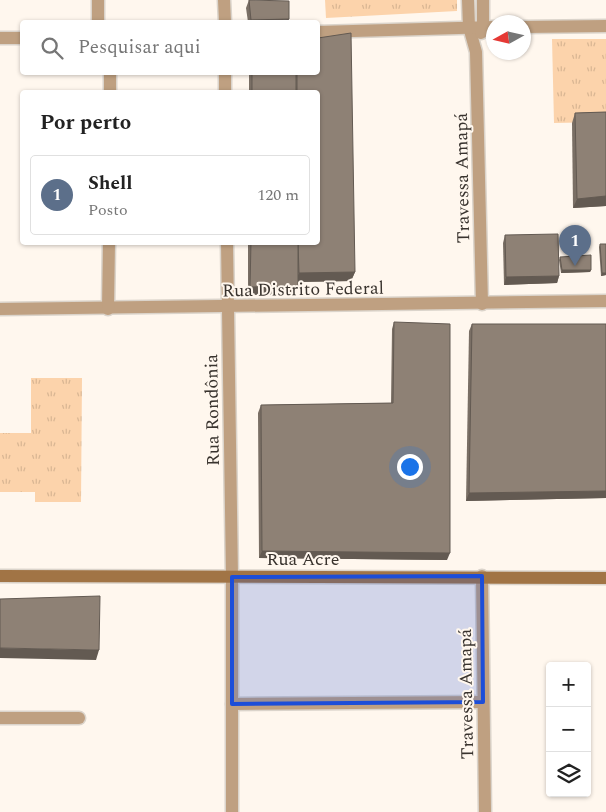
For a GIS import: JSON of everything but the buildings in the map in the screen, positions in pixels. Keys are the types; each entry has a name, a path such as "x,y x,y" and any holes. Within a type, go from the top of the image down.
{"main road":[{"name":"Rua Acre","path":"0,576 482,576 606,578"}],"street":[{"path":"98,0 98,20"},
{"path":"224,0 224,20"},
{"name":"Travessa Amapá","path":"468,0 469,27 476,52 482,304"},
{"name":"Travessa Amapá","path":"483,0 486,16"},
{"path":"531,27 606,26"},
{"path":"320,32 486,27"},
{"name":"Travessa Amapá","path":"476,52 486,31"},
{"path":"0,38 20,38"},
{"path":"110,75 110,90"},
{"path":"225,75 225,90"},
{"path":"108,309 109,245"},
{"name":"Rua Rondônia","path":"227,245 232,577 232,812"},
{"name":"Rua Distrito Federal","path":"0,309 606,301"},
{"name":"Travessa Amapá","path":"482,576 485,812"},
{"path":"232,704 483,702"},
{"path":"0,718 79,718"}],"highlighted area":[{"path":"482,576 483,702 232,704 232,577"}],"green space":[{"path":"325,0 457,0 457,11 326,18"},
{"path":"552,39 606,39 606,122 554,123"},
{"path":"31,378 82,378 81,502 35,502 35,492 0,492 0,433 31,433"}],"place":[{"name":"Shell","path":"575,266"}]}
